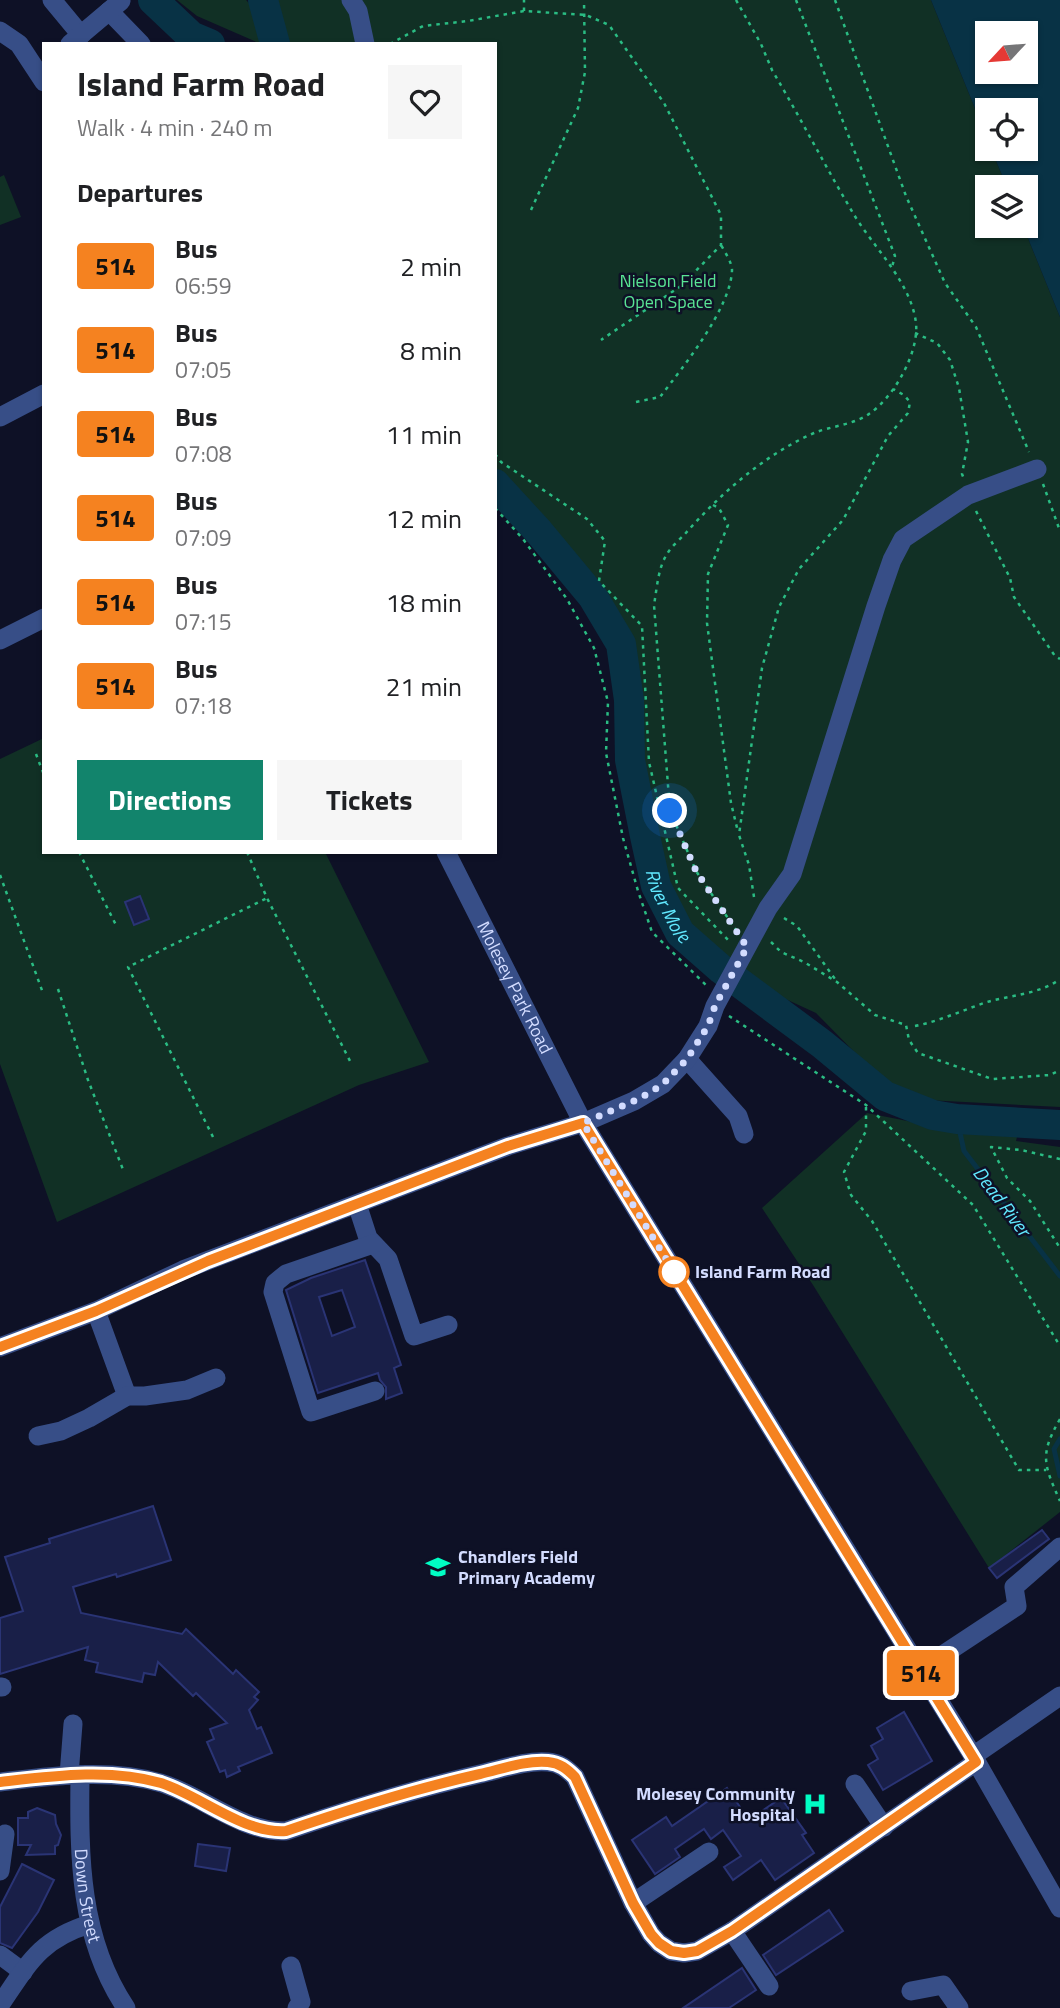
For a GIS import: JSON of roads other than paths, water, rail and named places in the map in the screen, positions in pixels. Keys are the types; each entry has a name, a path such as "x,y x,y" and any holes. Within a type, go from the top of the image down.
{"street":[{"path":"52,0 75,39 115,6 140,42"},
{"path":"351,0 358,11 365,42"},
{"path":"0,30 19,44 42,79"},
{"path":"0,417 42,395"},
{"path":"0,1347 96,1311 183,1270 508,1146 583,1123 634,1101 663,1084 687,1059 708,1026 717,1002 768,908 792,874 876,606 892,560 903,539 968,495 1037,469"},
{"path":"0,640 42,619"},
{"name":"Molesey Park Road","path":"447,854 583,1123"},
{"path":"687,1059 738,1116 744,1134"},
{"path":"583,1123 975,1759 1060,1908"},
{"path":"357,1204 368,1238 388,1259 414,1336 448,1325"},
{"path":"373,1244 286,1274 275,1283 273,1292 311,1412 374,1391"},
{"path":"96,1311 127,1396"},
{"path":"38,1436 61,1431 127,1396 187,1390 216,1378"},
{"path":"920,1670 1017,1606 1014,1587 1060,1547"},
{"path":"0,1782 74,1775 123,1777 160,1783 273,1832 286,1831 384,1798 532,1762 551,1762 567,1769 575,1777 633,1903 651,1934 671,1951 684,1953 697,1951 732,1931 884,1827 1060,1696"},
{"name":"Down Street","path":"73,1724 83,1894 102,1959 126,2008"},
{"path":"855,1784 884,1827"},
{"path":"0,1871 5,1834"},
{"path":"633,1903 709,1852"},
{"path":"0,2005 46,1944 69,1930 90,1924"},
{"path":"732,1931 769,1986"},
{"path":"0,1955 23,1972"},
{"path":"290,1966 301,2001 297,2008"},
{"path":"911,1991 943,1985 959,2008"}],"water":[{"path":"931,0 1060,0 1060,317 1028,238 1038,238 1038,175 1002,175 996,161 1038,161 1038,98 975,98 975,108"}],"waterway":[{"name":"River Mole","path":"153,0 191,36 205,42"},
{"name":"River Mole","path":"263,0 274,42"},
{"name":"River Mole","path":"497,486 593,597 621,644 629,700 630,760 645,836 656,886 680,933 721,969 822,1044 885,1096 933,1115 957,1119 1060,1125"},
{"name":"Dead River","path":"957,1119 964,1151 1060,1276"},
{"name":"Dead River","path":"1060,1439 1054,1449 1060,1476"}],"place":[{"name":"Island Farm Road","path":"674,1272"},
{"name":"Chandlers Field Primary Academy","path":"438,1567"},
{"name":"Molesey Community Hospital","path":"815,1804"}],"park label":[{"name":"Nielson Field Open Space","path":"668,291"}]}
